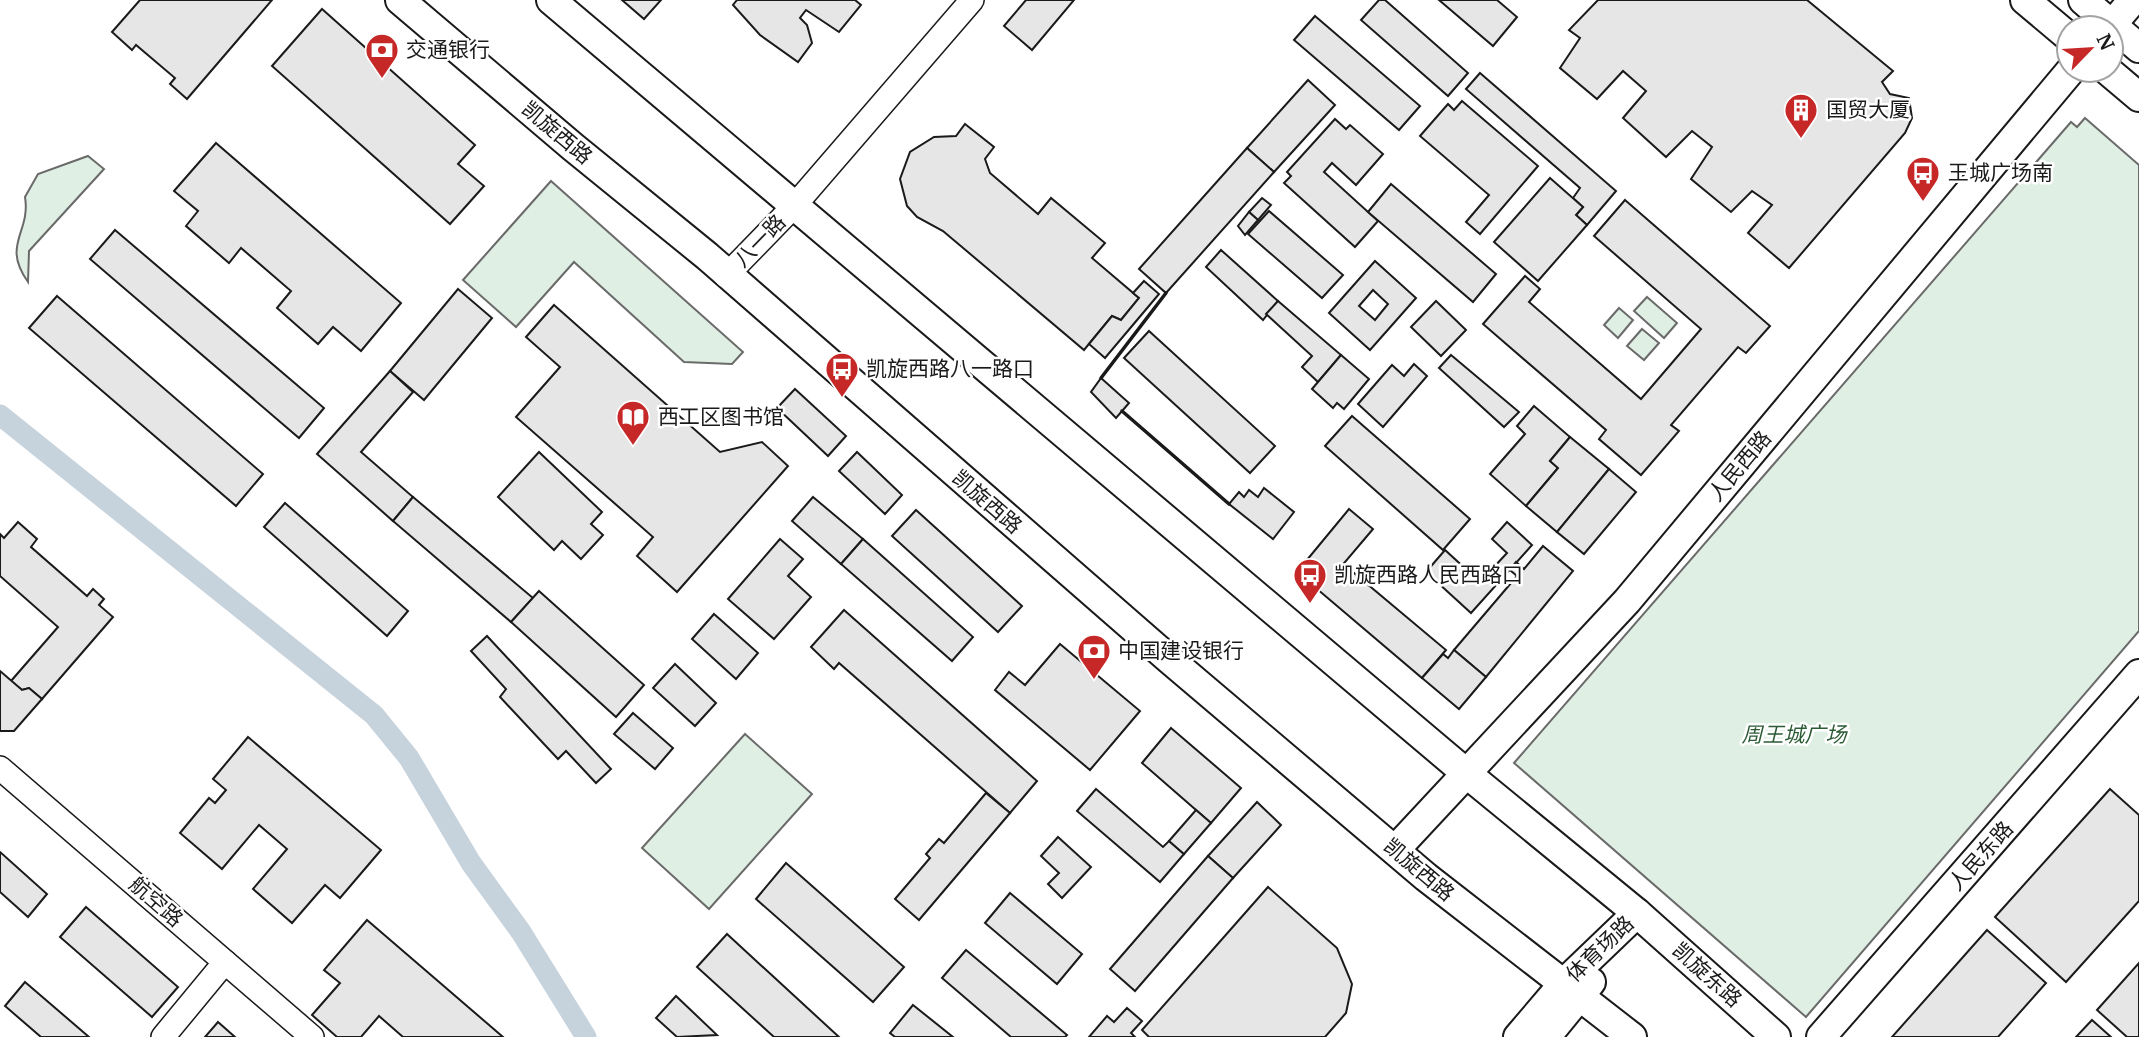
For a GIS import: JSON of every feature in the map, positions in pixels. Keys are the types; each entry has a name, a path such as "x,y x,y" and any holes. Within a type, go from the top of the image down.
{"main road":[{"name":"凯旋西路","path":"400,0 726,276 1168,659 1395,850 1573,990"},
{"path":"551,0 1466,773 1637,913"},
{"path":"2025,0 2055,25"},
{"path":"2083,0 2098,14"},
{"path":"2121,14 2133,0"},
{"path":"2125,37 2139,48"},
{"name":"人民西路","path":"1395,850 1627,601 2059,84"},
{"path":"2124,84 2139,97"},
{"name":"人民东路","path":"1821,1037 2139,674"},
{"name":"体育场路","path":"1518,1037 1573,990 1637,913"},
{"name":"凯旋东路","path":"1637,913 1776,1037"},
{"path":"1573,990 1632,1037"},
{"name":"体育场路","path":"1546,1037 1573,990"}],"street":[{"name":"八一路","path":"726,276 954,0"},
{"name":"八一路","path":"790,201 972,0"},
{"name":"航空路","path":"0,768 312,1037"},
{"path":"163,1037 225,962"}],"green space":[{"name":"周王城广场","path":"2085,118 2139,165 2139,631 1806,1017 1514,763 2071,122 2077,127"},
{"path":"88,156 104,169 29,251 28,282 17,258 26,209 25,197 38,174"},
{"path":"551,181 743,352 732,364 684,362 574,262 516,327 463,280"},
{"path":"1647,297 1677,323 1664,338 1634,311"},
{"path":"1619,308 1633,320 1618,338 1604,325"},
{"path":"1642,329 1659,343 1644,360 1627,346"},
{"path":"745,734 812,794 709,909 642,848"}],"building":[{"path":"140,0 272,0 187,99 170,84 175,78 136,45 132,50 112,32"},
{"path":"622,0 661,0 644,19"},
{"path":"737,0 855,0 861,5 839,32 806,10 800,18 807,25 812,43 798,62 760,35 733,5"},
{"path":"1026,0 1074,0 1032,50 1004,26"},
{"path":"1379,0 1385,0 1468,73 1448,96 1361,20"},
{"path":"1439,0 1497,0 1517,17 1493,46"},
{"name":"国贸大厦","path":"1598,0 1807,0 1893,71 1882,82 1890,94 1909,98 1912,118 1905,133 1789,268 1748,233 1772,205 1752,191 1731,212 1691,179 1712,147 1692,131 1666,157 1623,118 1646,91 1623,71 1597,99 1560,68 1580,38 1569,30"},
{"path":"322,9 475,145 458,164 484,186 450,224 272,66"},
{"path":"1315,16 1420,106 1399,130 1294,40"},
{"path":"1480,73 1616,191 1587,225 1576,215 1583,207 1573,198 1580,188 1466,89"},
{"path":"1308,80 1335,105 1274,172 1247,148"},
{"path":"1462,101 1538,166 1480,234 1466,222 1489,195 1420,136 1448,104 1454,110"},
{"path":"1335,119 1346,129 1350,125 1383,154 1356,185 1332,163 1324,172 1378,221 1355,247 1284,183 1291,176 1287,172"},
{"path":"965,124 994,147 985,159 990,173 1038,214 1051,198 1105,243 1092,258 1139,298 1121,320 1112,316 1084,350 943,231 917,217 907,206 900,179 910,152 934,137 956,136"},
{"path":"216,143 401,303 361,351 333,327 318,344 277,308 291,291 241,248 229,263 186,226 198,211 174,191"},
{"path":"1247,148 1274,172 1166,293 1139,269"},
{"path":"1550,178 1583,207 1576,215 1587,225 1538,281 1494,242"},
{"path":"1391,184 1496,274 1473,302 1368,212"},
{"path":"1262,198 1271,205 1258,220 1249,212"},
{"path":"1625,200 1770,326 1746,353 1738,347 1671,425 1679,431 1641,475 1599,439 1606,430 1483,324 1525,276 1540,289 1529,302 1641,399 1701,329 1594,236"},
{"path":"1269,211 1343,275 1322,298 1248,234"},
{"path":"1249,212 1258,220 1245,235 1238,226"},
{"path":"115,230 324,408 299,438 90,259"},
{"path":"1221,250 1278,301 1263,320 1206,267"},
{"path":"1375,261 1416,298 1370,350 1329,313","holes":["1373,290 1388,304 1375,320 1359,306"]},
{"path":"1144,281 1159,294 1105,358 1089,344 1112,316 1121,320 1139,298 1133,293"},
{"path":"458,289 492,318 424,400 390,371"},
{"path":"57,296 263,474 236,506 29,328"},
{"path":"1278,301 1341,355 1318,382 1302,367 1312,356 1266,314"},
{"path":"1436,301 1466,330 1441,356 1411,327"},
{"name":"西工区图书馆","path":"554,305 720,452 762,442 788,466 677,592 637,556 653,537 516,417 560,367 526,337"},
{"path":"1149,331 1275,446 1250,473 1124,358"},
{"path":"1341,355 1369,379 1344,409 1337,403 1333,408 1312,389"},
{"path":"1451,355 1519,412 1504,427 1439,368"},
{"path":"1414,364 1427,376 1383,427 1358,404 1392,365 1404,376"},
{"path":"390,371 413,392 361,452 413,497 393,521 317,454"},
{"path":"1101,378 1129,403 1116,418 1091,392"},
{"path":"795,389 846,436 828,456 777,408"},
{"path":"1534,406 1570,437 1550,461 1558,468 1526,506 1490,474 1525,434 1517,426"},
{"path":"1352,416 1470,519 1443,550 1325,446"},
{"path":"1570,437 1609,469 1557,532 1526,506 1558,468 1550,461"},
{"path":"539,452 602,512 591,524 603,535 581,559 562,541 554,550 498,497"},
{"path":"857,452 902,495 885,514 839,471"},
{"path":"1609,469 1636,492 1584,554 1557,532"},
{"path":"1264,488 1294,512 1273,539 1229,504 1239,492 1244,497 1249,490 1258,497"},
{"path":"413,497 533,598 511,622 393,521"},
{"path":"813,497 863,539 841,564 792,521"},
{"path":"285,503 408,611 387,636 264,527"},
{"path":"1349,509 1373,529 1339,569 1350,578 1354,573 1446,650 1422,678 1297,572"},
{"path":"916,510 1022,606 998,632 892,536"},
{"path":"18,522 37,539 31,547 87,596 93,589 104,599 99,605 113,617 42,699 29,688 22,690 11,681 58,627 0,576 0,534 4,538"},
{"path":"1507,522 1532,545 1471,613 1426,572 1445,550 1480,582 1507,553 1492,539"},
{"path":"780,539 803,559 788,576 811,597 774,639 728,599"},
{"path":"863,539 973,637 952,661 841,564"},
{"path":"1543,546 1573,571 1486,677 1454,650 1517,576 1510,570 1516,562 1524,569"},
{"path":"539,591 644,685 616,717 511,622"},
{"path":"844,610 1037,781 1010,813 839,663 834,669 811,647"},
{"path":"714,614 758,653 736,679 692,639"},
{"path":"487,636 611,769 596,783 566,751 558,759 500,697 506,689 471,651"},
{"path":"1060,644 1140,711 1090,770 995,690 1009,672 1025,685"},
{"path":"1454,650 1486,677 1459,709 1422,678 1443,654 1448,658"},
{"path":"675,664 716,703 695,726 653,688"},
{"path":"0,671 22,690 29,688 42,699 14,731 0,731"},
{"path":"633,713 673,748 655,769 614,734"},
{"path":"1171,728 1241,788 1211,823 1142,763"},
{"path":"248,737 381,850 340,898 325,885 292,923 253,889 287,849 259,825 222,869 180,833 209,798 215,803 226,790 213,779"},
{"path":"1096,789 1163,847 1169,841 1184,854 1160,882 1077,811"},
{"path":"2110,789 2139,815 2139,901 2066,982 1995,917"},
{"path":"986,793 1010,813 919,920 895,899 930,858 926,854 939,839 944,843"},
{"path":"1257,802 1281,825 1233,878 1208,856"},
{"path":"1196,810 1211,823 1184,854 1169,841"},
{"path":"1058,837 1091,867 1062,898 1048,884 1059,873 1041,856"},
{"path":"0,852 47,894 28,917 0,892"},
{"path":"1208,856 1233,878 1135,991 1110,969"},
{"path":"786,863 904,967 873,1002 756,899"},
{"path":"1268,887 1337,948 1352,984 1346,1013 1325,1037 1149,1037 1142,1030"},
{"path":"1010,893 1082,954 1057,984 985,923"},
{"path":"86,907 178,987 152,1017 60,937"},
{"path":"367,920 503,1037 403,1037 379,1016 361,1037 337,1037 312,1015 340,983 324,970"},
{"path":"1987,930 2046,983 1998,1037 1892,1037"},
{"path":"727,934 839,1037 774,1037 697,967"},
{"path":"966,950 1067,1035 1011,1037 942,978"},
{"path":"2139,963 2139,1037 2127,1037 2097,1010"},
{"path":"25,982 89,1037 41,1037 5,1006"},
{"path":"676,996 717,1035 677,1037 656,1018"},
{"path":"913,1005 953,1037 895,1037 890,1033"},
{"path":"1127,1008 1142,1021 1131,1033 1135,1037 1089,1037 1107,1016 1114,1022"},
{"path":"2092,1020 2111,1037 2076,1037"},
{"path":"218,1022 235,1037 205,1037"}],"waterway":[{"path":"0,415 374,715 409,758 471,863 521,932 586,1037"}],"wall":[{"path":"1101,378 1166,293"},
{"path":"1122,411 1229,504"}],"place":[{"name":"交通银行","path":"382,80"},
{"name":"国贸大厦","path":"1801,140"},
{"name":"王城广场南","path":"1923,203"},
{"name":"凯旋西路八一路口","path":"842,399"},
{"name":"西工区图书馆","path":"633,447"},
{"name":"凯旋西路人民西路口","path":"1310,605"},
{"name":"中国建设银行","path":"1094,681"}]}
